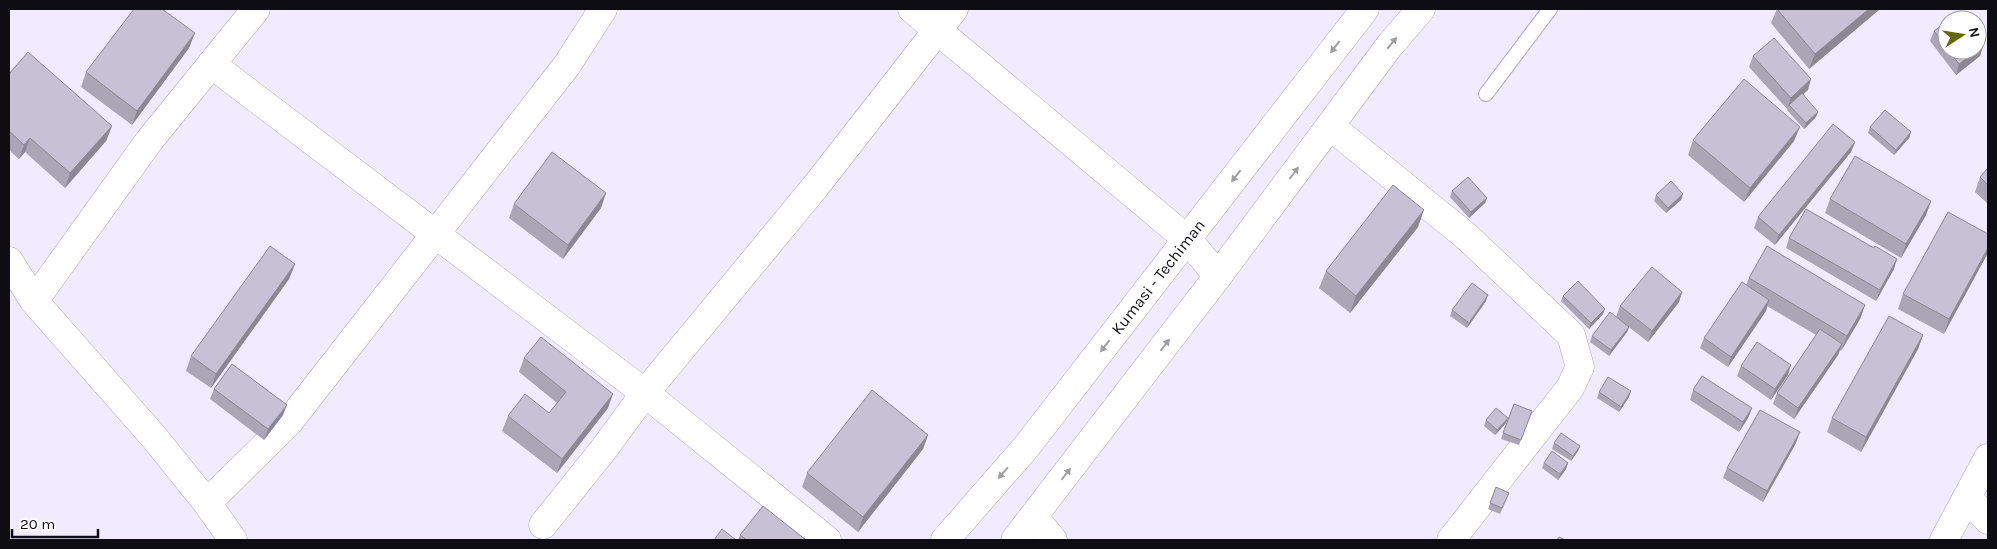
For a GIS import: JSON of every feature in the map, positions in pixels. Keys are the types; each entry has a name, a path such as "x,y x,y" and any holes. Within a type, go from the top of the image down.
{"main road":[{"path":"34,301 149,141 256,9"},
{"path":"207,503 289,422 567,65 603,9"},
{"path":"912,9 946,19 1188,240 1218,276"},
{"name":"Kumasi - Techiman","path":"945,540 1027,446 1365,9"},
{"path":"1014,540 1034,517 1218,276 1390,45 1422,9"},
{"path":"543,525 604,450 645,392 815,187 946,19"},
{"path":"211,64 645,392 827,540"},
{"path":"1330,126 1466,236 1571,335 1580,368 1570,388 1465,536"},
{"path":"9,262 34,301 153,436 207,503 233,540"},
{"path":"1944,540 1988,458"},
{"path":"1967,497 1988,520"},
{"path":"1034,517 1054,540"}],"lane":[{"path":"1486,94 1550,9"}],"building":[{"path":"134,9 162,9 195,33 137,111 86,72"},
{"path":"1777,9 1869,9 1815,54"},
{"path":"1774,38 1811,79 1791,98 1753,56"},
{"path":"28,52 112,126 70,173 30,138 24,145 9,131 9,74"},
{"path":"1956,60 1964,60 1959,64"},
{"path":"1744,79 1800,127 1750,188 1693,140"},
{"path":"1802,93 1818,112 1806,123 1789,105"},
{"path":"1885,110 1911,132 1896,150 1870,127"},
{"path":"1833,124 1855,142 1779,235 1758,217"},
{"path":"552,152 606,193 568,245 514,204"},
{"path":"1855,156 1931,201 1906,244 1830,199"},
{"path":"1988,168 1988,185 1980,177"},
{"path":"1468,177 1487,198 1471,212 1452,191"},
{"path":"1671,181 1683,194 1668,208 1656,195"},
{"path":"1393,185 1424,210 1356,296 1326,271"},
{"path":"1806,209 1897,259 1880,290 1789,238"},
{"path":"1948,212 1988,234 1988,248 1949,319 1903,294"},
{"path":"270,246 295,264 216,374 191,356"},
{"path":"1767,246 1865,305 1847,336 1749,278"},
{"path":"1652,267 1682,292 1652,331 1620,306"},
{"path":"1578,281 1605,309 1591,323 1563,296"},
{"path":"1742,282 1769,300 1731,357 1704,338"},
{"path":"1472,283 1488,295 1469,323 1452,310"},
{"path":"1610,312 1629,327 1611,350 1592,336"},
{"path":"1889,316 1923,335 1866,437 1832,418"},
{"path":"1820,329 1842,344 1798,408 1777,393"},
{"path":"541,337 613,394 562,459 508,416 525,394 549,413 566,392 524,358"},
{"path":"1757,342 1791,365 1775,389 1741,366"},
{"path":"232,364 287,405 268,429 214,389"},
{"path":"1702,376 1752,408 1743,422 1693,390"},
{"path":"1608,377 1631,391 1621,407 1599,392"},
{"path":"872,390 928,435 863,517 807,473"},
{"path":"1514,404 1532,411 1521,440 1503,433"},
{"path":"1496,408 1508,418 1497,430 1486,420"},
{"path":"1760,410 1800,432 1767,491 1727,468"},
{"path":"1561,433 1580,446 1573,456 1554,443"},
{"path":"1552,451 1568,463 1560,474 1544,463"},
{"path":"1496,487 1509,493 1502,508 1490,503"},
{"path":"763,506 806,540 747,540 740,535"},
{"path":"722,529 736,540 714,540"}]}
